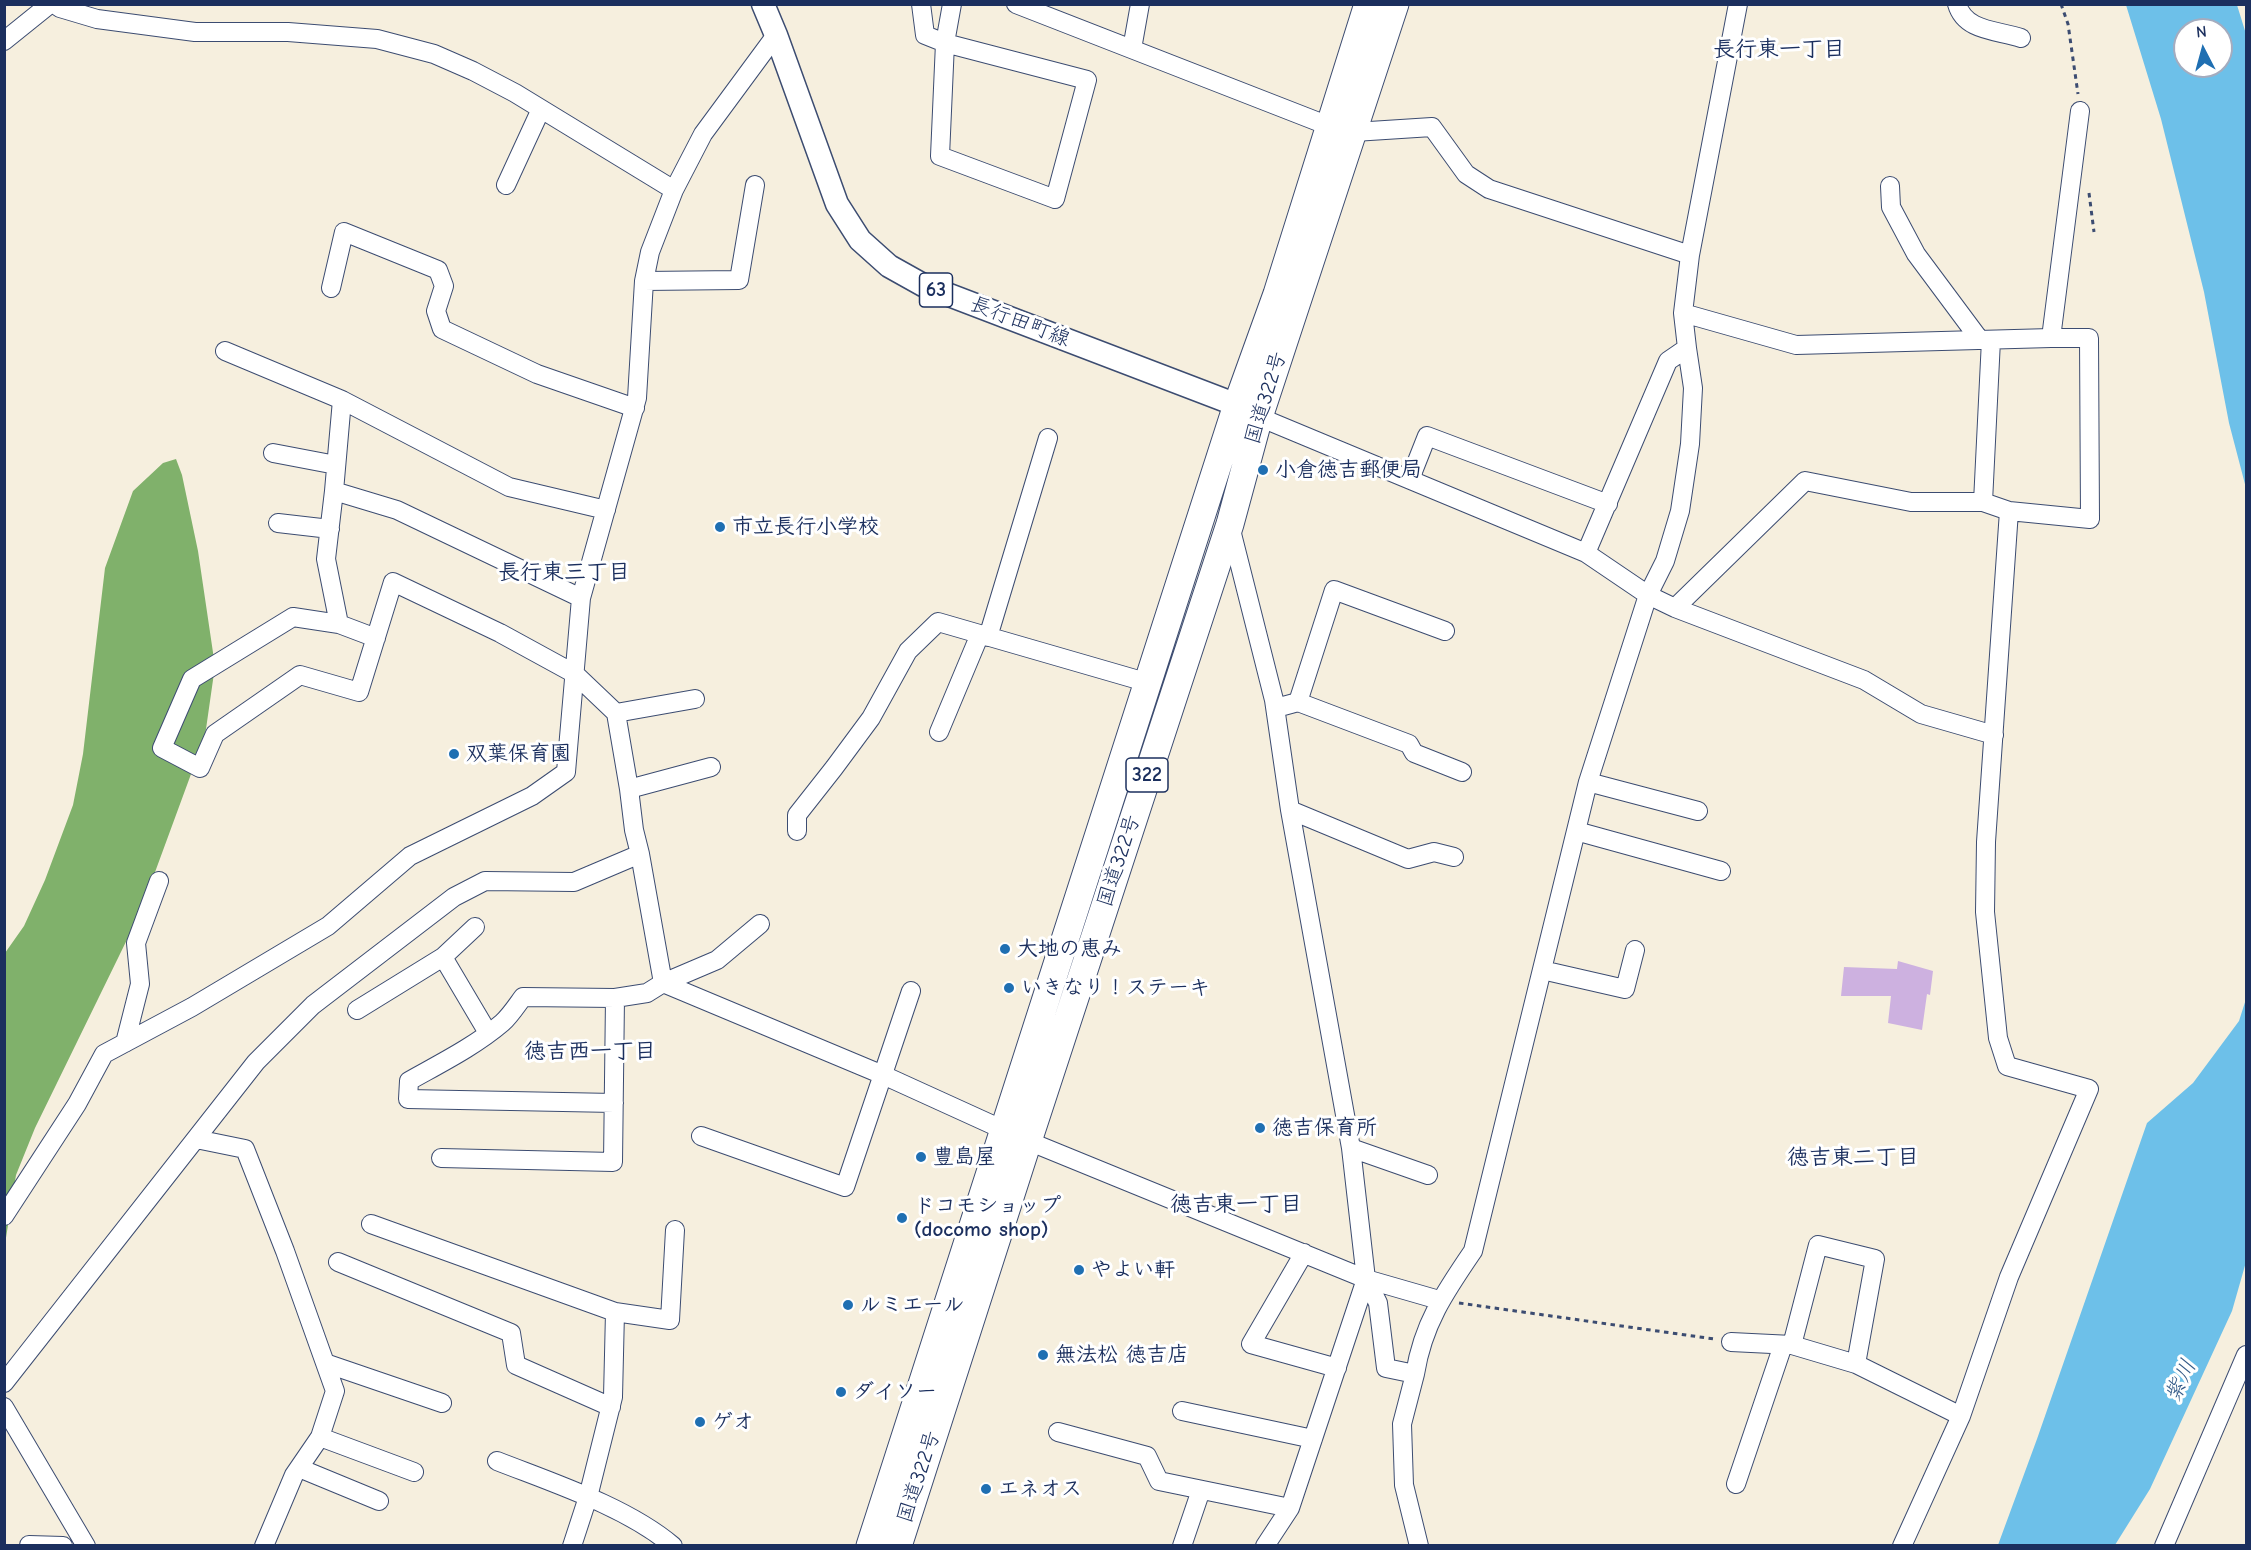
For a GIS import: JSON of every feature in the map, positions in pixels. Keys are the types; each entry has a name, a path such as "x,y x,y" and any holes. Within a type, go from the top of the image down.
{"highway":[{"name":"国道322号","path":"1341,129 1368,4"},
{"name":"国道322号","path":"898,1545 1230,524 1248,411 1277,294 1341,129 1395,4"},
{"name":"国道322号","path":"870,1545 1003,1128 1149,683 1248,411"}],"main road":[{"name":"長行田町線","path":"763,4 837,204 860,240 889,266 923,285 1248,411"}],"street":[{"path":"4,41 52,4 97,19 195,32 288,32 377,39 434,54 473,71 541,109 674,190"},
{"path":"921,4 925,35 945,43 1087,80 1055,199 940,156 945,43 952,4"},
{"path":"1016,4 1341,129 1432,127 1466,174 1489,189 1690,255"},
{"path":"1132,49 1140,4"},
{"path":"1419,1545 1404,1485 1402,1424 1418,1353 1439,1300 1473,1251 1588,782 1648,595 1665,561 1681,500 1690,444 1693,388 1683,314 1690,255 1738,4"},
{"path":"1957,4 1963,18 1973,25 2020,38"},
{"path":"4,1216 77,1104 104,1054 192,1007 328,926 410,856 532,796 566,772 581,598 638,398 644,281 650,252 674,190 703,134 776,35"},
{"path":"506,185 541,109"},
{"path":"2051,338 2080,111"},
{"path":"644,281 738,280 755,185"},
{"path":"1890,186 1891,207 1916,254 1986,340 1983,502"},
{"path":"330,288 344,232 438,270 444,286 436,311 442,328 537,374 635,408"},
{"path":"1675,608 1805,481 1911,502 1983,502 2009,511 2090,519 2089,338 1796,345 1683,314"},
{"path":"1586,553 1668,361 1687,348"},
{"path":"225,351 342,400 509,487 606,510"},
{"path":"339,624 326,559 342,400"},
{"path":"1248,411 1586,553 1648,595 1675,608 1864,680 1921,714 1994,735"},
{"path":"1410,479 1427,436 1608,504"},
{"path":"939,732 984,635 1048,438"},
{"path":"273,453 336,465"},
{"path":"334,491 397,510 581,598"},
{"path":"1902,1545 1961,1416 2009,1277 2089,1089 2007,1066 1998,1038 1985,912 1986,842 2009,511"},
{"path":"278,523 330,529"},
{"path":"1230,524 1276,708 1290,810 1351,1148 1366,1279 1378,1303 1386,1368 1415,1374"},
{"path":"376,638 339,624 293,617 192,679 162,748 200,768 215,734 300,675 359,692 376,638 393,582 500,633 575,674 616,713 634,830 663,983"},
{"path":"1298,702 1334,590 1445,631"},
{"path":"797,831 796,815 871,718 908,651 938,622 1149,683"},
{"path":"616,713 695,699"},
{"path":"1276,708 1298,702 1409,744 1414,753 1462,772"},
{"path":"629,789 711,767"},
{"path":"1588,782 1698,811"},
{"path":"1290,810 1408,859 1434,852 1454,857"},
{"path":"1576,831 1721,871"},
{"path":"4,1383 256,1062 313,1005 454,897 485,881 574,882 640,854"},
{"path":"125,1043 140,984 136,943 159,881"},
{"path":"614,1103 408,1099 410,1081 468,1047 503,1022 524,997 615,998 647,993 663,983 717,960 760,924"},
{"path":"357,1010 443,957 475,927"},
{"path":"1542,970 1625,989 1635,950"},
{"path":"443,957 488,1033"},
{"path":"663,983 882,1075 1028,1141 1366,1279 1439,1300"},
{"path":"701,1136 844,1187 911,991"},
{"path":"441,1158 613,1162 615,998"},
{"path":"196,1139 245,1149 285,1251 334,1391 320,1437 299,1468 264,1545"},
{"path":"1351,1148 1428,1176"},
{"path":"371,1224 615,1312 670,1320 675,1230"},
{"path":"1736,1484 1787,1345 1818,1245 1875,1259 1856,1364"},
{"path":"1304,1253 1251,1344 1337,1368"},
{"path":"339,1262 512,1333 516,1365 611,1407"},
{"path":"1265,1545 1290,1508 1366,1279"},
{"path":"572,1545 588,1497 613,1397 615,1312"},
{"path":"1731,1342 1787,1345 1856,1364 1961,1416"},
{"path":"2164,1545 2247,1355"},
{"path":"325,1363 442,1403"},
{"path":"4,1407 86,1545"},
{"path":"1182,1411 1313,1439"},
{"path":"1058,1432 1147,1456 1159,1481 1290,1508"},
{"path":"320,1437 414,1472"},
{"path":"496,1461 588,1497 658,1533 673,1545"},
{"path":"299,1468 379,1501"},
{"path":"1182,1545 1201,1490"},
{"path":"30,1545 63,1545"}],"path":[{"path":"1439,1300 1731,1342"}],"green space":[{"path":"176,459 182,475 198,551 215,666 205,736 140,913 35,1128 16,1175 5,1244 5,953 24,926 45,880 73,805 83,754 105,568 133,491 163,463"}],"water":[{"path":"2126,5 2237,5 2246,34 2246,488 2229,423 2204,292 2161,119"},
{"name":"紫川","path":"2246,999 2246,1262 2232,1311 2150,1489 2115,1545 1998,1545 2147,1123 2193,1083 2239,1021"}],"building":[{"path":"1898,961 1933,971 1922,1030 1888,1023 1891,996 1841,996 1844,967 1897,969"}],"place":[{"name":"小倉徳吉郵便局","path":"1263,470"},
{"name":"市立長行小学校","path":"720,527"},
{"name":"双葉保育園","path":"454,754"},
{"name":"大地の恵み","path":"1005,949"},
{"name":"いきなり！ステーキ","path":"1009,988"},
{"name":"徳吉保育所","path":"1260,1128"},
{"name":"豊島屋","path":"921,1157"},
{"name":"ドコモショップ (docomo shop)","path":"902,1218"},
{"name":"やよい軒","path":"1079,1270"},
{"name":"ルミエール","path":"848,1305"},
{"name":"無法松 徳吉店","path":"1043,1355"},
{"name":"ダイソー","path":"841,1392"},
{"name":"ゲオ","path":"700,1422"},
{"name":"エネオス","path":"986,1489"}],"district":[{"name":"長行東一丁目","path":"1779,50"},
{"name":"長行東三丁目","path":"564,573"},
{"name":"徳吉西一丁目","path":"590,1052"},
{"name":"徳吉東二丁目","path":"1853,1158"},
{"name":"徳吉東一丁目","path":"1236,1205"}]}
